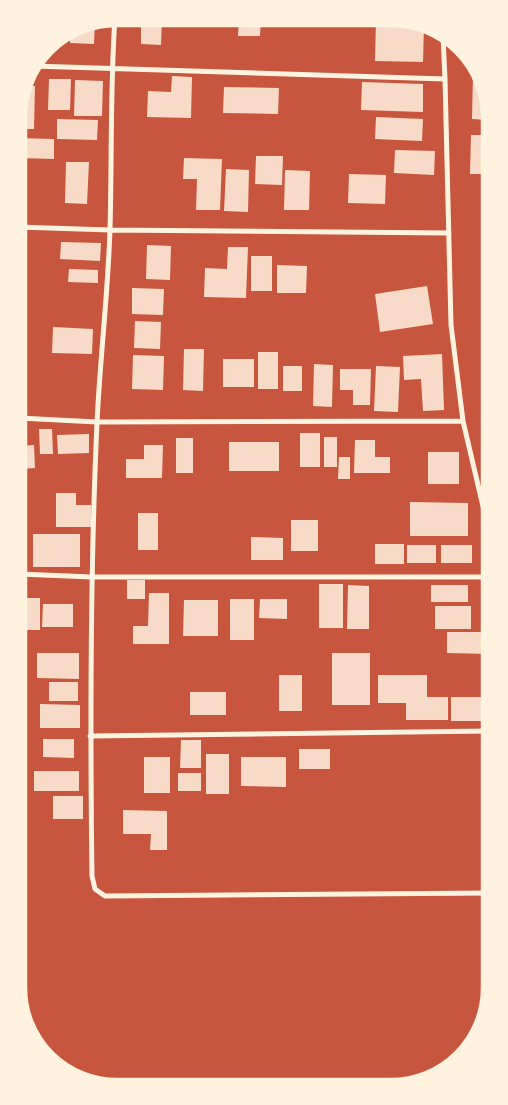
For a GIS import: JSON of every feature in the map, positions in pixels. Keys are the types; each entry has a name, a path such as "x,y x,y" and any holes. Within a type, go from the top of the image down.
{"street":[{"path":"115,26 112,68 110,230 97,422 92,576 90,736 92,876 95,889 105,896 482,893"},
{"path":"443,44 451,325 463,421 482,502"},
{"path":"42,66 445,79"},
{"path":"26,227 110,230 449,233"},
{"path":"26,418 97,422 463,421"},
{"path":"26,574 482,577"},
{"path":"90,736 482,731"}],"building":[{"path":"141,26 162,26 161,45 141,44"},
{"path":"239,26 261,26 260,36 238,36"},
{"path":"376,26 403,27 424,33 423,62 375,61"},
{"path":"95,29 94,44 70,43 72,38"},
{"path":"172,76 192,77 191,118 147,117 148,91 171,92"},
{"path":"49,79 71,79 70,110 48,110"},
{"path":"473,79 479,94 482,120 472,119"},
{"path":"75,80 103,81 102,116 74,116"},
{"path":"362,82 423,84 423,112 361,110"},
{"path":"32,86 35,86 34,129 26,129 26,111"},
{"path":"224,87 279,88 278,114 223,113"},
{"path":"376,117 423,119 422,141 375,139"},
{"path":"57,119 98,120 97,140 57,139"},
{"path":"471,135 482,135 482,174 470,174"},
{"path":"26,138 54,139 54,159 26,158"},
{"path":"395,150 435,151 434,175 394,173"},
{"path":"256,156 283,156 282,185 255,184"},
{"path":"184,158 222,159 220,210 196,210 197,179 183,179"},
{"path":"66,162 89,162 87,204 65,203"},
{"path":"226,169 249,170 248,212 224,211"},
{"path":"285,170 310,171 309,210 284,210"},
{"path":"349,174 386,175 385,204 348,203"},
{"path":"61,242 101,243 100,261 60,259"},
{"path":"147,245 171,246 170,280 146,279"},
{"path":"228,247 248,247 246,298 204,297 205,268 227,269"},
{"path":"251,256 272,256 272,291 251,291"},
{"path":"277,265 307,266 306,293 277,293"},
{"path":"69,269 98,270 98,283 68,282"},
{"path":"427,286 433,324 380,332 375,294"},
{"path":"132,288 164,289 163,315 132,314"},
{"path":"135,321 161,322 160,349 134,348"},
{"path":"53,327 93,329 92,354 52,353"},
{"path":"184,349 204,349 203,391 183,390"},
{"path":"258,352 278,352 278,389 258,389"},
{"path":"442,354 444,410 423,411 421,379 404,380 403,356"},
{"path":"133,355 164,356 163,390 132,389"},
{"path":"223,359 254,359 254,387 223,387"},
{"path":"314,364 333,365 332,407 313,406"},
{"path":"283,366 302,366 302,391 283,391"},
{"path":"376,366 400,367 398,412 374,411"},
{"path":"340,369 371,369 370,405 353,405 353,390 340,390"},
{"path":"39,429 52,429 53,454 40,454"},
{"path":"300,433 320,433 320,467 300,467"},
{"path":"89,434 89,453 58,454 57,435"},
{"path":"324,437 337,437 337,467 324,467"},
{"path":"176,438 193,438 193,473 176,473"},
{"path":"355,440 375,440 375,457 390,457 390,473 354,473"},
{"path":"229,442 279,442 279,471 229,471"},
{"path":"34,445 35,468 26,469 26,446"},
{"path":"144,445 163,445 162,478 126,478 126,459 144,459"},
{"path":"428,452 459,452 459,484 428,484"},
{"path":"339,457 350,457 350,479 338,479"},
{"path":"56,493 76,493 76,505 91,505 91,527 56,527"},
{"path":"410,502 468,503 468,536 410,536"},
{"path":"138,513 158,513 158,550 138,550"},
{"path":"291,520 318,520 318,551 291,551"},
{"path":"33,534 80,534 80,567 33,567"},
{"path":"251,537 283,538 283,560 251,560"},
{"path":"375,544 404,544 404,564 375,564"},
{"path":"407,545 436,545 436,563 407,563"},
{"path":"441,545 472,545 472,563 441,563"},
{"path":"127,580 145,580 145,599 127,599"},
{"path":"319,584 343,584 343,628 319,628"},
{"path":"348,585 369,586 369,629 347,629"},
{"path":"431,585 468,585 468,602 431,602"},
{"path":"149,593 169,593 169,644 133,644 133,626 148,626"},
{"path":"26,598 40,598 40,630 26,630"},
{"path":"230,599 254,599 254,640 230,640"},
{"path":"260,599 287,599 287,619 259,618"},
{"path":"184,600 218,600 218,636 183,636"},
{"path":"43,604 73,604 73,627 42,627"},
{"path":"435,606 471,606 471,629 435,629"},
{"path":"447,632 482,632 482,654 447,653"},
{"path":"37,653 79,653 79,679 37,678"},
{"path":"332,653 370,653 370,705 332,705"},
{"path":"279,675 302,675 302,711 279,711"},
{"path":"378,675 427,675 427,697 448,697 448,720 406,720 406,703 378,703"},
{"path":"49,682 78,682 78,701 49,701"},
{"path":"190,692 226,692 226,715 190,715"},
{"path":"451,697 482,697 482,721 451,721"},
{"path":"40,704 80,705 80,728 40,728"},
{"path":"43,739 74,739 74,758 43,757"},
{"path":"181,740 201,740 201,768 180,768"},
{"path":"299,749 330,749 330,769 299,769"},
{"path":"206,754 229,754 229,794 206,794"},
{"path":"144,757 170,757 170,793 144,793"},
{"path":"241,757 286,757 286,787 241,786"},
{"path":"34,771 79,771 79,791 34,791"},
{"path":"178,773 201,773 201,791 178,791"},
{"path":"53,796 83,796 83,819 53,819"},
{"path":"123,810 167,811 167,850 150,850 151,834 123,834"}]}
